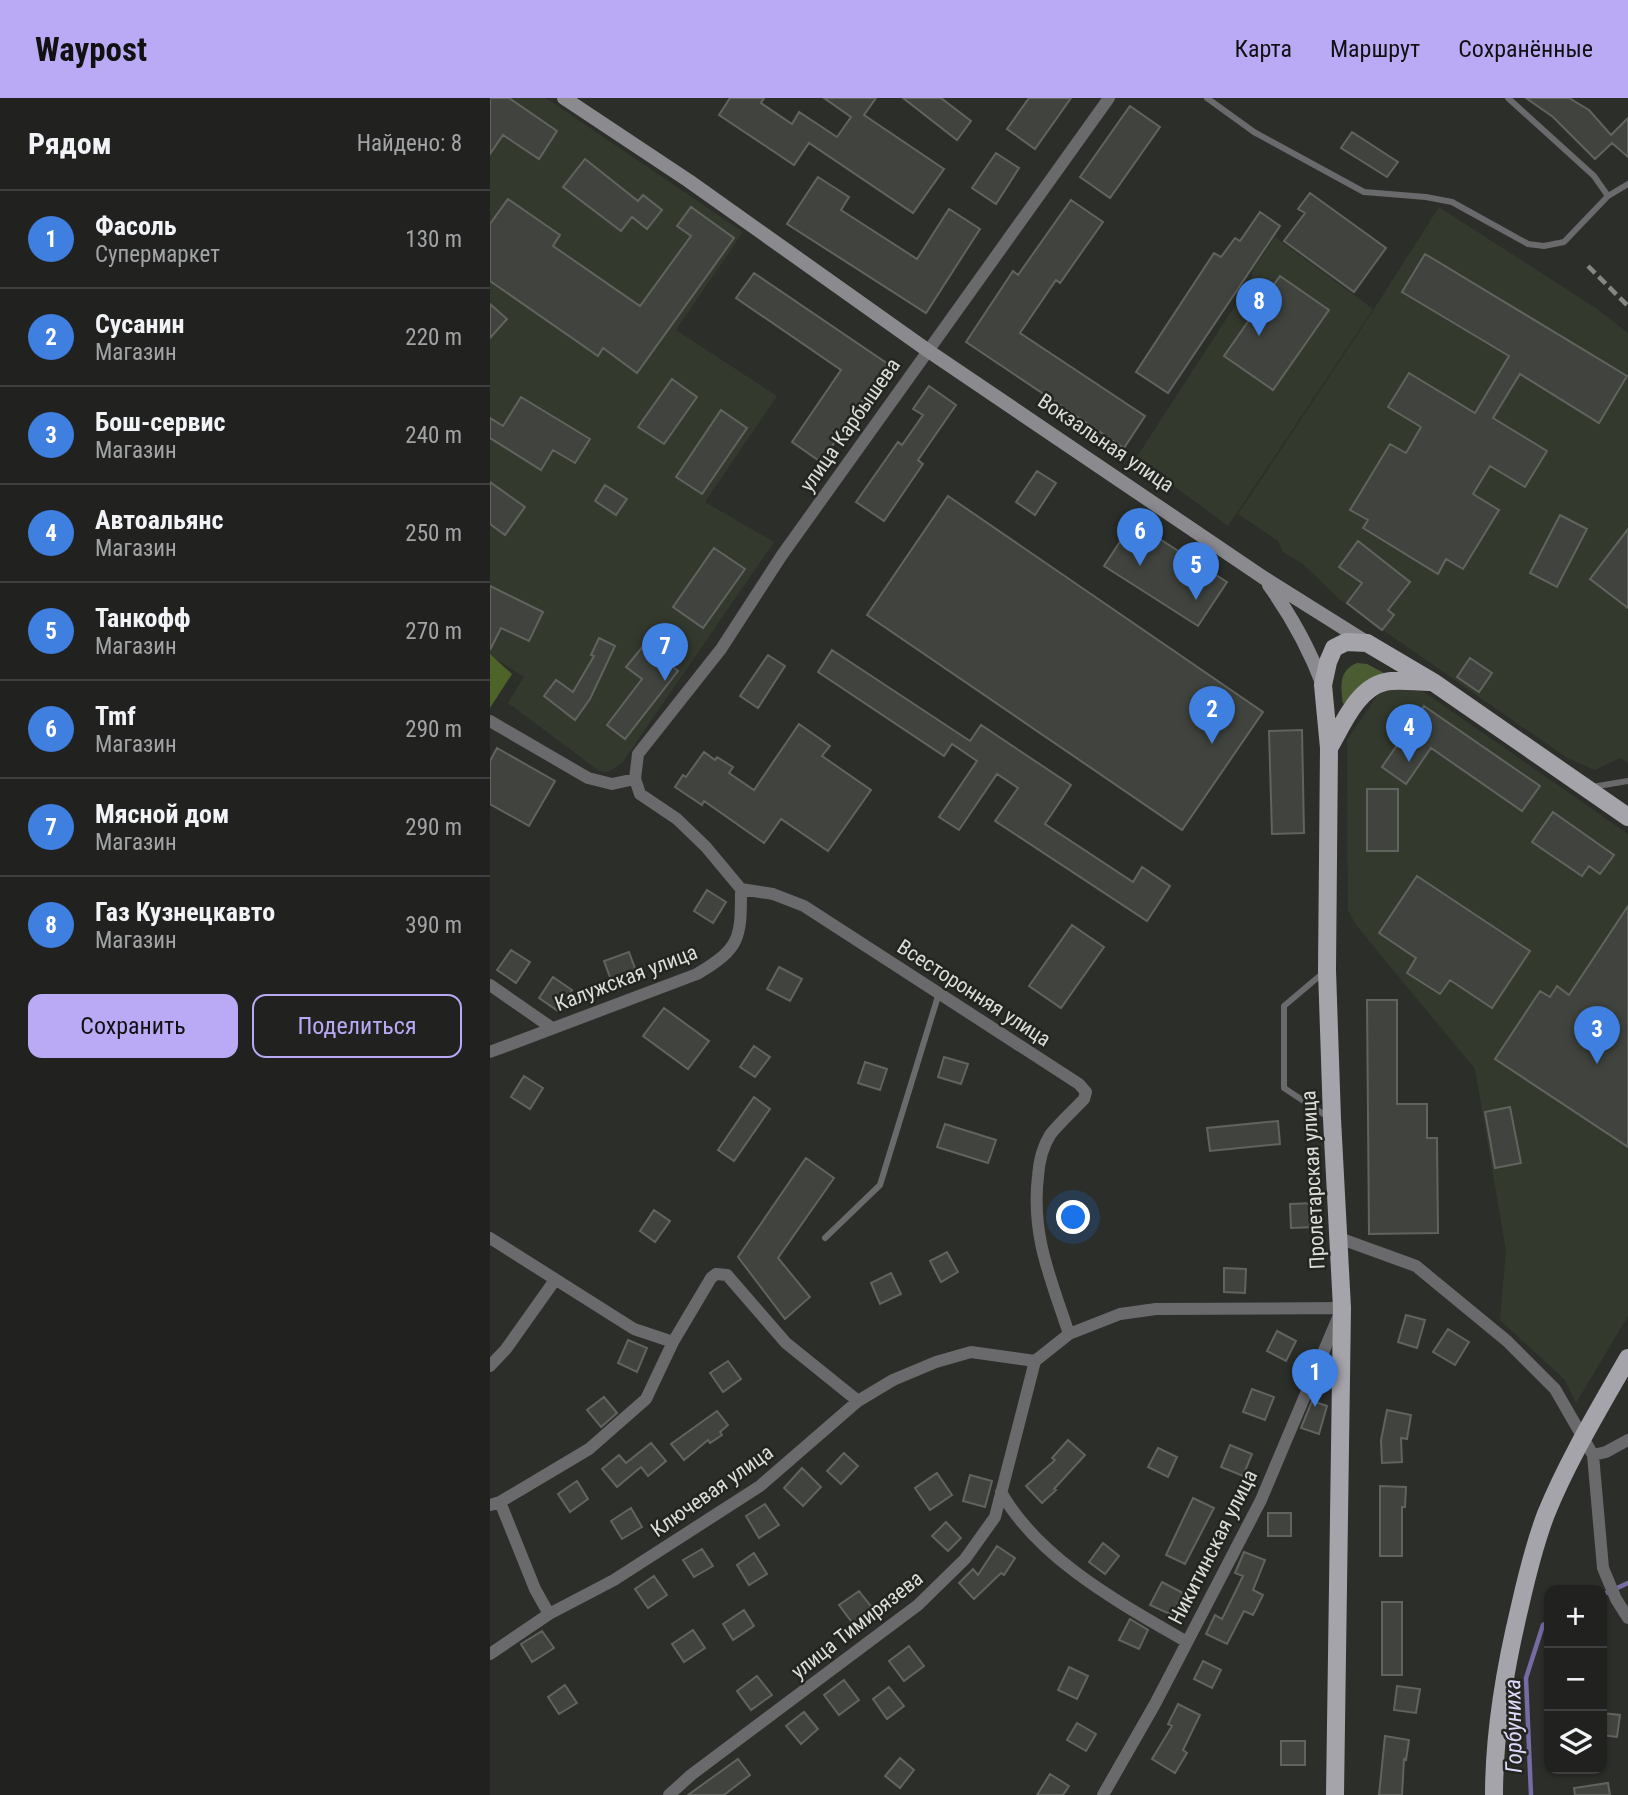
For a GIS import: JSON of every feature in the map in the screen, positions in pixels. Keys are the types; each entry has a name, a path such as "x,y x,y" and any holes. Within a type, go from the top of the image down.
{"main road":[{"name":"Вокзальная улица","path":"564,98 689,181 927,350 1264,578 1433,682 1628,817"},
{"name":"Пролетарская улица","path":"1264,578 1293,618 1323,685 1329,748 1327,970 1342,1308 1335,1795"},
{"path":"1323,685 1334,648 1346,642 1367,643"},
{"path":"1329,748 1356,704 1368,691 1384,681 1433,682"},
{"path":"1494,1795 1497,1724 1507,1660 1546,1514 1584,1436 1628,1358"}],"street":[{"name":"улица Карбышева","path":"635,779 638,754 722,649 782,555 1110,98"},
{"path":"492,725 588,778 612,784 635,779 640,794 677,819 706,847 741,889"},
{"name":"Всесторонняя улица","path":"741,889 773,894 804,906 1079,1084 1086,1092 1084,1099 1050,1135 1040,1157 1037,1183 1035,1218 1042,1252 1069,1335"},
{"name":"Калужская улица","path":"491,1054 552,1028 697,974 718,962 733,947 741,928 741,889"},
{"name":"Калужская улица","path":"490,985 552,1028"},
{"path":"490,1238 634,1329 673,1342"},
{"path":"1339,1238 1416,1266 1507,1341 1555,1389 1593,1455 1603,1568 1616,1599 1628,1618"},
{"path":"549,1614 495,1504 589,1449 646,1399 673,1342 716,1274 727,1275 786,1343 858,1401"},
{"path":"490,1366 506,1349 555,1280"},
{"path":"1035,1361 1069,1335 1120,1314 1156,1309 1342,1308"},
{"name":"Никитинская улица","path":"1103,1795 1261,1500 1342,1308"},
{"name":"Ключевая улица","path":"490,1654 549,1614 614,1580 760,1486 858,1401 893,1380 936,1362 971,1352 1035,1361"},
{"name":"улица Тимирязева","path":"669,1795 691,1775 918,1605 965,1559 995,1517 1035,1361"},
{"path":"1593,1455 1606,1452 1628,1440"},
{"path":"1001,1492 1011,1511 1047,1549 1116,1600 1187,1642"}],"lane":[{"path":"1207,98 1254,132 1364,192 1452,202 1528,244 1544,246 1564,242 1608,196 1628,184"},
{"path":"1508,98 1594,176 1608,196"},
{"path":"1585,788 1628,781"},
{"path":"1327,970 1284,1006 1284,1088 1332,1119"},
{"path":"825,1238 880,1185 939,993"}],"shaded area":[{"path":"490,98 546,98 743,232 676,330 777,396 705,502 774,542 622,763 608,772 599,771 508,703 524,677 490,655"},
{"path":"1439,207 1597,309 1628,333 1628,763 1620,758 1595,770 1567,758 1340,600 1303,564 1283,552 1278,541 1238,514"},
{"path":"1275,237 1373,309 1228,526 1136,458 1251,281 1252,271"},
{"path":"1390,688 1421,690 1628,834 1628,1316 1576,1403 1565,1380 1500,1320 1506,1251 1475,1069 1356,925 1348,910 1347,740 1379,693"}],"green space":[{"path":"490,654 512,674 490,708"},
{"path":"1357,663 1367,664 1384,673 1343,704 1342,680 1347,670"}],"building":[{"path":"490,98 509,98 557,131 539,159 503,135 490,154"},
{"path":"730,98 764,98 761,103 792,124 799,112 837,137 851,117 824,98 876,98 864,115 944,169 913,213 809,143 794,165 719,115"},
{"path":"903,98 941,98 971,121 957,140"},
{"path":"1029,98 1071,98 1035,149 1007,129"},
{"path":"1526,98 1569,98 1589,110 1611,135 1628,118 1628,157 1612,143 1595,159 1553,117"},
{"path":"1130,106 1160,127 1110,198 1080,177"},
{"path":"1352,132 1398,162 1387,177 1341,148"},
{"path":"996,153 1019,168 996,204 972,188"},
{"path":"585,159 638,201 643,195 662,210 647,229 632,217 621,231 563,187"},
{"path":"818,177 849,197 841,210 917,259 949,209 980,229 926,313 787,224"},
{"path":"1310,193 1386,248 1354,292 1284,241 1305,213 1298,209"},
{"path":"508,199 560,235 553,246 640,306 691,236 677,226 691,207 734,238 637,373 603,348 598,356 490,281 490,224"},
{"path":"1071,200 1103,222 1060,283 1056,280 1020,333 1145,416 1124,448 966,342 1013,271 1018,275"},
{"path":"1260,212 1280,226 1168,393 1136,372 1214,253 1221,257 1235,238 1240,241"},
{"path":"1425,254 1627,376 1599,423 1520,374 1493,418 1547,451 1525,487 1490,466 1473,494 1499,510 1463,569 1446,559 1438,574 1363,528 1368,520 1350,510 1390,444 1406,453 1421,427 1388,407 1409,373 1475,413 1509,356 1402,292"},
{"path":"754,273 888,364 821,462 792,442 841,370 736,298"},
{"path":"1280,276 1329,310 1273,390 1224,356"},
{"path":"490,304 507,319 490,338"},
{"path":"672,379 697,397 664,444 638,427"},
{"path":"929,386 956,405 918,460 923,464 884,521 856,502 898,442 902,445 923,415 913,409"},
{"path":"521,397 590,439 575,463 553,450 541,470 490,438 490,418 503,426"},
{"path":"721,410 747,428 702,494 676,477"},
{"path":"1037,471 1056,483 1035,515 1016,502"},
{"path":"490,482 525,507 505,535 490,524"},
{"path":"605,485 627,499 616,515 595,501"},
{"path":"948,496 1263,712 1182,830 867,615"},
{"path":"1560,515 1587,529 1557,587 1530,573"},
{"path":"1133,522 1227,582 1198,626 1104,566"},
{"path":"1628,529 1628,608 1590,579"},
{"path":"1358,541 1410,582 1388,610 1394,615 1382,630 1347,603 1362,583 1339,567"},
{"path":"714,548 745,569 703,628 673,607"},
{"path":"490,586 543,612 529,641 501,628 490,650"},
{"path":"599,638 615,646 590,699 575,720 544,696 556,680 573,692 594,656 591,655"},
{"path":"644,645 678,671 625,739 607,725 642,679 626,667"},
{"path":"832,650 970,741 981,725 1071,785 1045,824 1133,882 1142,867 1170,886 1147,921 995,821 1018,788 997,774 959,830 939,817 977,761 952,744 944,756 818,672"},
{"path":"768,655 785,666 758,708 740,696"},
{"path":"1470,658 1492,673 1479,692 1457,677"},
{"path":"1424,706 1540,786 1522,811 1431,748 1406,784 1382,767"},
{"path":"799,724 830,746 822,756 871,790 828,851 781,819 764,843 704,801 702,805 675,787 704,752 733,767 729,773 754,790"},
{"path":"1302,730 1304,833 1272,834 1269,731"},
{"path":"497,748 555,781 529,826 490,804 490,761"},
{"path":"1367,789 1398,789 1398,851 1367,851"},
{"path":"1553,812 1614,855 1600,874 1589,866 1582,876 1532,842"},
{"path":"1417,876 1530,951 1492,1008 1450,980 1440,994 1407,973 1416,958 1379,933"},
{"path":"707,890 726,902 713,923 694,911"},
{"path":"1628,906 1628,1147 1495,1059 1540,991 1550,997 1557,986 1569,995"},
{"path":"1072,925 1104,947 1061,1008 1029,986"},
{"path":"511,950 530,962 516,983 497,970"},
{"path":"629,952 636,971 611,980 604,961"},
{"path":"779,967 802,979 790,1001 767,989"},
{"path":"553,977 572,990 558,1011 539,998"},
{"path":"1367,1000 1397,1000 1397,1104 1427,1104 1427,1138 1437,1138 1438,1233 1369,1234"},
{"path":"664,1008 709,1041 688,1069 643,1036"},
{"path":"754,1046 770,1057 755,1077 740,1067"},
{"path":"944,1057 968,1064 961,1084 938,1077"},
{"path":"865,1062 887,1069 880,1090 858,1083"},
{"path":"524,1076 543,1088 530,1109 511,1097"},
{"path":"754,1097 770,1109 734,1161 718,1150"},
{"path":"1510,1107 1521,1163 1495,1168 1485,1112"},
{"path":"1278,1121 1280,1144 1210,1151 1207,1128"},
{"path":"945,1124 996,1140 988,1163 937,1147"},
{"path":"806,1158 834,1178 778,1258 810,1297 785,1319 738,1257"},
{"path":"1315,1203 1315,1227 1291,1228 1290,1204"},
{"path":"654,1210 670,1221 655,1242 640,1231"},
{"path":"947,1252 958,1272 941,1282 930,1261"},
{"path":"1224,1268 1246,1269 1245,1293 1224,1292"},
{"path":"891,1273 901,1294 880,1304 871,1283"},
{"path":"1406,1315 1425,1320 1417,1348 1398,1342"},
{"path":"1448,1329 1469,1342 1455,1365 1433,1352"},
{"path":"1277,1331 1296,1341 1286,1361 1267,1351"},
{"path":"628,1340 647,1348 637,1372 618,1363"},
{"path":"728,1361 741,1379 723,1392 710,1373"},
{"path":"1252,1389 1274,1397 1265,1420 1243,1412"},
{"path":"604,1397 617,1413 601,1427 587,1410"},
{"path":"1312,1401 1327,1406 1319,1434 1301,1428"},
{"path":"1387,1410 1411,1415 1407,1439 1401,1438 1402,1462 1382,1463 1381,1440"},
{"path":"717,1411 728,1425 720,1432 722,1435 710,1443 708,1440 684,1460 671,1444"},
{"path":"1068,1440 1085,1455 1042,1503 1026,1486 1055,1460 1052,1458"},
{"path":"651,1443 666,1461 648,1476 641,1467 617,1487 602,1469 619,1455 626,1463"},
{"path":"1230,1445 1252,1454 1243,1476 1221,1467"},
{"path":"1158,1448 1177,1457 1168,1477 1148,1467"},
{"path":"844,1453 858,1466 841,1484 827,1471"},
{"path":"802,1468 821,1487 803,1506 784,1488"},
{"path":"937,1473 952,1495 930,1510 915,1488"},
{"path":"970,1475 992,1481 985,1507 963,1501"},
{"path":"577,1481 588,1499 570,1512 558,1494"},
{"path":"1380,1486 1406,1487 1405,1507 1402,1507 1402,1556 1380,1556"},
{"path":"1193,1498 1214,1508 1185,1564 1166,1555"},
{"path":"765,1504 779,1525 759,1538 746,1516"},
{"path":"631,1508 642,1527 622,1539 611,1521"},
{"path":"1268,1513 1291,1513 1291,1536 1268,1536"},
{"path":"946,1522 961,1538 948,1551 932,1536"},
{"path":"1103,1543 1119,1556 1105,1574 1089,1562"},
{"path":"997,1546 1015,1558 1004,1575 1001,1573 974,1599 959,1583 973,1569 978,1575"},
{"path":"702,1549 713,1566 694,1577 683,1560"},
{"path":"1244,1552 1265,1560 1253,1590 1263,1595 1253,1615 1244,1611 1227,1644 1206,1634 1215,1615 1222,1619 1243,1576 1235,1573"},
{"path":"754,1553 767,1574 749,1585 737,1565"},
{"path":"654,1576 667,1595 648,1608 635,1589"},
{"path":"1162,1582 1183,1593 1172,1615 1150,1605"},
{"path":"859,1591 874,1610 854,1625 839,1605"},
{"path":"1382,1602 1402,1602 1402,1675 1382,1675"},
{"path":"744,1610 754,1626 733,1640 723,1624"},
{"path":"1130,1619 1148,1630 1139,1649 1119,1640"},
{"path":"693,1630 705,1648 684,1662 672,1644"},
{"path":"542,1631 554,1648 532,1662 521,1644"},
{"path":"909,1646 924,1666 904,1681 889,1661"},
{"path":"1203,1661 1221,1670 1212,1688 1194,1679"},
{"path":"1069,1667 1088,1676 1077,1699 1058,1690"},
{"path":"757,1676 772,1695 751,1710 737,1691"},
{"path":"844,1680 859,1700 839,1715 824,1695"},
{"path":"565,1685 577,1703 559,1714 548,1697"},
{"path":"1397,1686 1420,1689 1416,1713 1394,1710"},
{"path":"889,1687 904,1706 887,1719 873,1699"},
{"path":"1178,1704 1200,1715 1183,1750 1187,1753 1175,1773 1152,1759 1172,1726 1168,1724"},
{"path":"804,1712 818,1729 801,1744 786,1726"},
{"path":"1607,1714 1620,1715 1617,1737 1607,1736"},
{"path":"1077,1723 1096,1734 1086,1751 1067,1740"},
{"path":"1385,1736 1409,1740 1406,1760 1404,1759 1402,1795 1379,1795"},
{"path":"1281,1741 1305,1741 1305,1765 1281,1765"},
{"path":"900,1758 914,1770 900,1788 885,1776"},
{"path":"738,1759 750,1775 724,1795 688,1795"},
{"path":"1050,1774 1069,1786 1063,1795 1037,1795"},
{"path":"1608,1783 1610,1795 1575,1795 1574,1788"}],"waterway":[{"name":"Горбуниха","path":"1607,1593 1628,1583"},
{"name":"Горбуниха","path":"1531,1795 1526,1678 1544,1624"}],"railway":[{"path":"1588,266 1628,306"}],"place":[{"name":"Газ Кузнецкавто","path":"1259,336"},
{"name":"Tmf","path":"1140,566"},
{"name":"Танкофф","path":"1196,600"},
{"name":"Мясной дом","path":"665,681"},
{"name":"Сусанин","path":"1212,744"},
{"name":"Автоальянс","path":"1409,762"},
{"name":"Бош-сервис","path":"1597,1064"},
{"name":"Фасоль","path":"1315,1407"}]}
